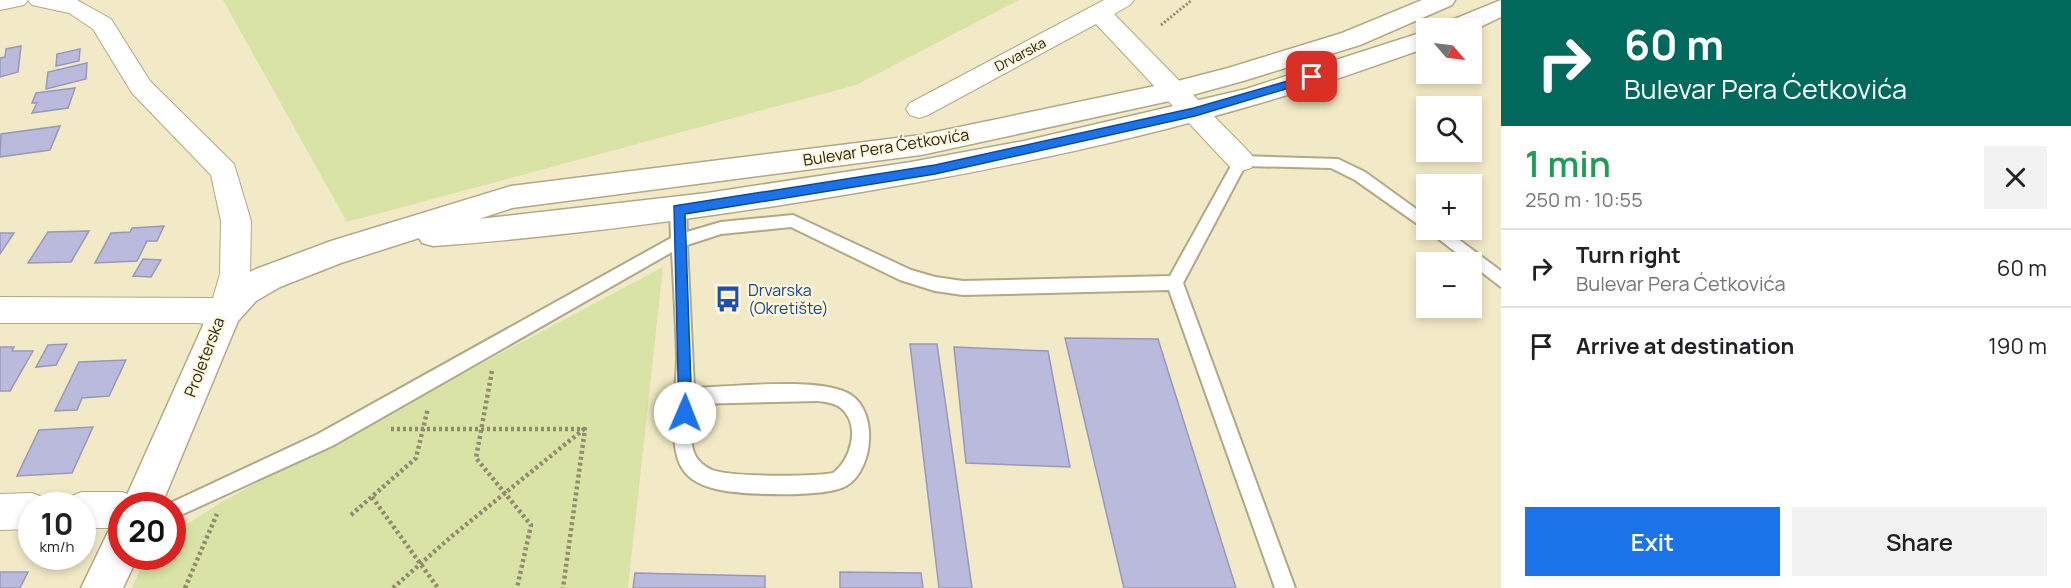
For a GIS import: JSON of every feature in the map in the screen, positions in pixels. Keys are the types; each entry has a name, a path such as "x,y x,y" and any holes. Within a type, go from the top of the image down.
{"main road":[{"name":"Bulevar Pera Ćetkovića","path":"225,313 244,291 268,278 331,254 511,197 921,145 1174,91 1351,39 1443,0"},
{"path":"1478,18 1501,8"},
{"name":"Bulevar Pera Ćetkovića","path":"390,237 523,229 678,210 935,170 1250,98 1416,42"},
{"name":"Proleterska","path":"147,492 225,313"},
{"path":"102,588 111,570"}],"street":[{"path":"40,0 76,7 102,24 141,87 224,171 236,221 235,274 225,313"},
{"name":"Drvarska","path":"919,109 1122,0"},
{"path":"1099,12 1241,161"},
{"name":"Proleterska","path":"0,310 197,310 225,313"},
{"path":"0,512 18,511"}],"lane":[{"path":"1285,588 1174,283 1241,161 1333,163 1359,176 1416,217"},
{"path":"678,210 686,396 683,447 689,463 703,476 724,482 822,484 838,481 856,461 860,442 859,422 851,406 837,396 818,393 686,396"},
{"path":"186,503 345,429 679,241 721,228 794,221 872,261 935,284 963,288 1174,283"},
{"path":"1448,240 1501,280"}],"path":[{"path":"1161,25 1192,0"},
{"path":"497,343 476,458 531,525 517,588"},
{"path":"351,515 416,458 435,378"},
{"path":"345,429 585,429"},
{"path":"393,588 585,429"},
{"path":"563,588 585,429"},
{"path":"185,588 230,483"},
{"path":"372,497 438,588"}],"green space":[{"path":"223,0 1019,0 856,85 347,222"},
{"path":"663,267 628,588 132,588 140,570 186,570 186,525 223,501"}],"building":[{"path":"21,46 18,72 0,77 0,58 5,57 6,49"},
{"path":"80,49 79,61 56,66 57,54"},
{"path":"87,63 86,79 46,89 48,72"},
{"path":"75,88 68,108 32,113 37,103 32,103 36,93"},
{"path":"60,126 50,150 0,157 1,134"},
{"path":"164,226 157,241 147,241 137,261 95,263 111,233 130,232 132,228"},
{"path":"89,231 71,262 28,263 48,232"},
{"path":"0,233 14,233 0,254"},
{"path":"143,259 161,260 151,277 133,276"},
{"path":"1065,338 1158,339 1236,588 1124,588"},
{"path":"67,344 56,365 36,367 48,345"},
{"path":"910,344 937,344 972,588 939,588"},
{"path":"0,347 14,347 12,351 33,351 10,391 0,391"},
{"path":"954,347 1048,351 1070,467 966,463"},
{"path":"126,360 109,396 82,398 77,410 55,411 79,362"},
{"path":"93,427 72,473 17,476 39,430"},
{"path":"0,572 28,572 20,588 0,588"},
{"path":"840,572 921,573 923,588 840,588"},
{"path":"635,573 765,576 765,588 633,588"}],"place":[{"name":"Drvarska (Okretište)","path":"728,299"}],"route":[{"path":"685,413 678,210 935,170 1195,112 1250,98 1312,77"}]}
